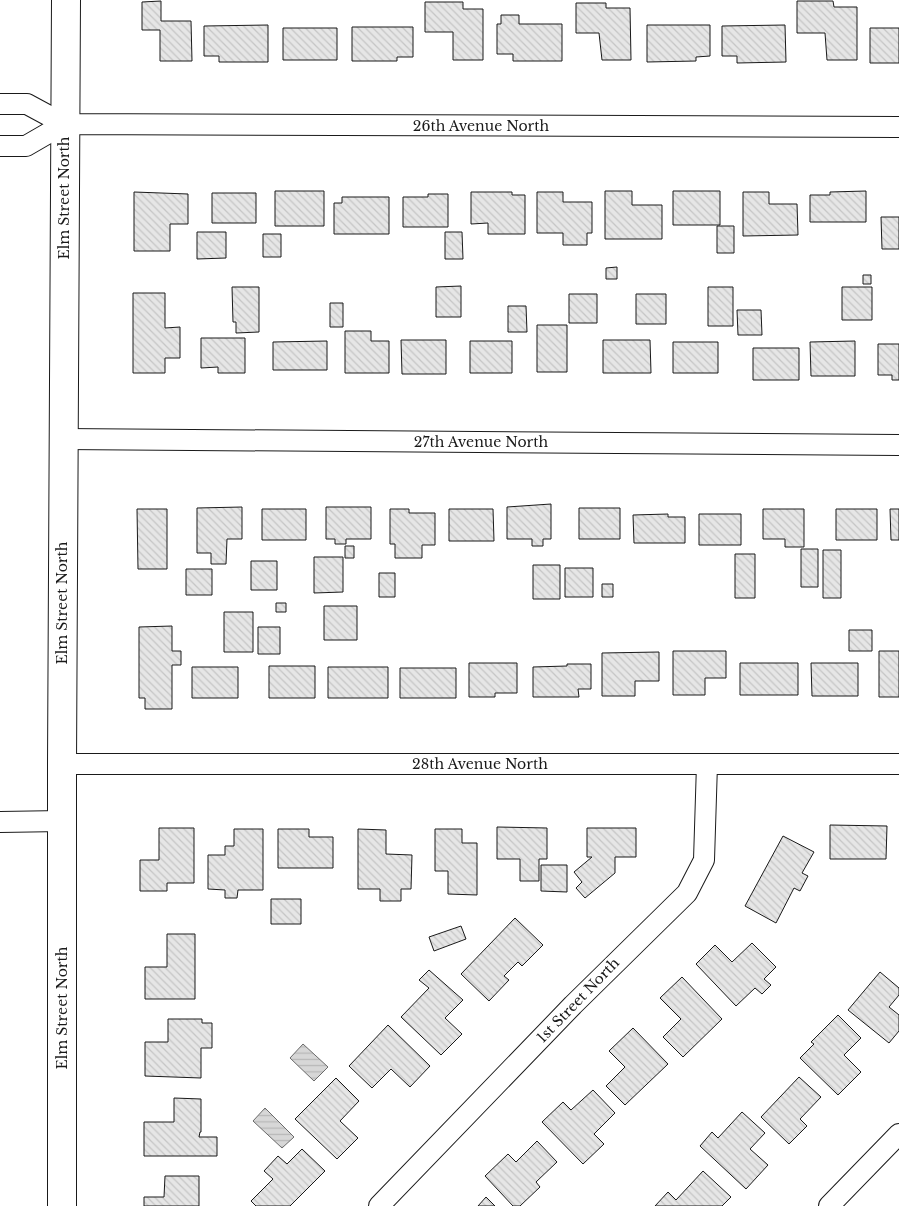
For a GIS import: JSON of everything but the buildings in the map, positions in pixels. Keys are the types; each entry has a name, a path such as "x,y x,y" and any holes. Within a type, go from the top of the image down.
{"street":[{"name":"Elm Street North","path":"62,1206 64,124 66,0"},
{"path":"0,104 27,104 64,124"},
{"path":"0,146 26,146 64,124"},
{"name":"26th Avenue North","path":"64,124 899,128"},
{"name":"27th Avenue North","path":"63,439 899,445"},
{"name":"28th Avenue North","path":"62,764 899,764"},
{"name":"1st Street North","path":"378,1206 572,1005 687,893 704,860 707,764"},
{"path":"0,822 62,821"},
{"path":"829,1206 899,1134"}],"shaded area":[{"path":"303,1044 328,1067 314,1081 290,1058"},
{"path":"265,1108 294,1137 282,1148 253,1121"}]}
